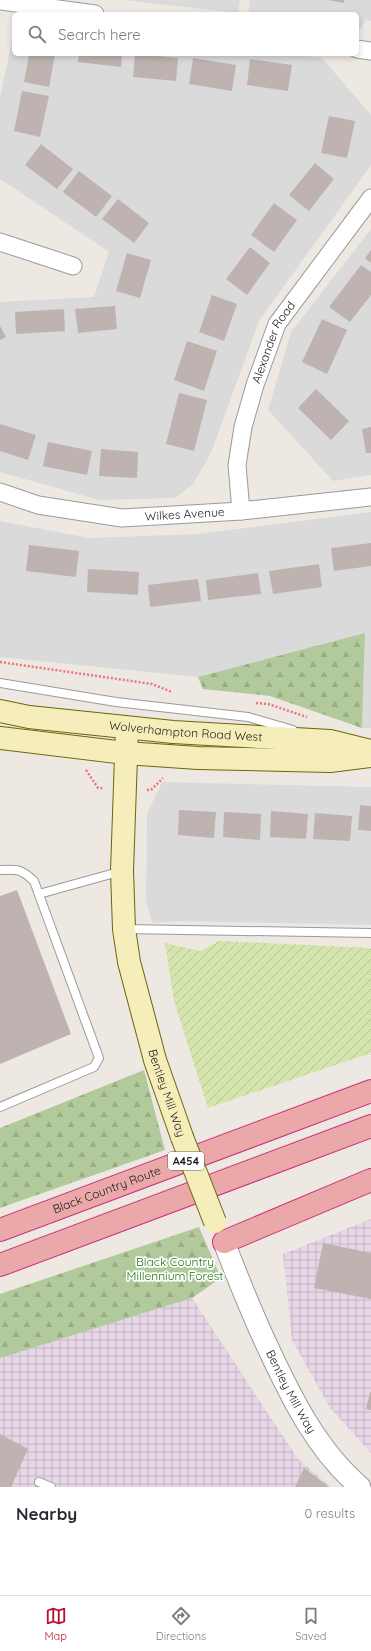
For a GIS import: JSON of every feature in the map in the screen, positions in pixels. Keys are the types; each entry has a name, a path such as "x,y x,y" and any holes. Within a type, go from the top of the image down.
{"highway":[{"name":"Black Country Route","path":"0,1230 371,1091"},
{"name":"A454","path":"0,1264 371,1126"},
{"path":"224,1242 371,1180"}],"main road":[{"name":"Wolverhampton Road West","path":"0,711 29,717 127,728 330,741 371,751"},
{"name":"Bentley Mill Way","path":"127,728 122,871 124,929 129,962 155,1060 182,1137 224,1242"},
{"name":"Wolverhampton Road West","path":"0,738 125,753 198,758 330,761 371,756"}],"street":[{"path":"0,1 80,12"},
{"path":"359,49 371,51"},
{"name":"Alexander Road","path":"240,511 237,465 243,427 255,385 277,324 371,198"},
{"path":"0,242 73,266"},
{"name":"Wilkes Avenue","path":"0,492 38,505 122,518 240,511 371,497"},
{"name":"Bentley Mill Way","path":"224,1242 246,1300 284,1382 304,1419 325,1450 360,1487"}],"lane":[{"path":"0,683 116,702 248,717 330,741"},
{"path":"0,870 24,872 34,881 99,1058 94,1067 0,1107"},
{"path":"39,894 122,871"},
{"path":"124,929 371,933"},
{"path":"40,1482 51,1487"}],"path":[{"path":"84,768 98,788 124,789"}],"shaded area":[{"path":"124,0 240,0 238,12"},
{"path":"250,0 371,0 371,21 366,19 361,29 359,29 359,12 248,12"},
{"path":"12,42 12,56 305,56 322,58 371,115 371,165 259,321 211,453 193,484 175,498 99,500 0,472 0,302 94,297 109,252 0,179 0,97"},
{"path":"371,229 371,475 333,481 268,410 291,332"},
{"path":"371,512 371,728 362,728 365,634 198,677 0,657 0,521 89,538 199,534"},
{"path":"162,782 371,787 371,925 177,921 152,923 146,900 147,814"},
{"path":"371,1219 371,1453 330,1408 292,1340 283,1254"},
{"path":"192,1298 298,1459 331,1487 0,1487 0,1358"}],"green space":[{"path":"365,633 362,728 270,696 203,689 198,677"},
{"path":"219,941 371,948 371,1053 208,1108 174,1001 165,943 200,951"},
{"path":"144,1070 165,1150 0,1208 0,1128"},
{"name":"Black Country Millennium Forest","path":"199,1227 221,1278 192,1298 0,1358 0,1294"}],"building":[{"path":"328,0 344,0 344,3"},
{"path":"29,56 55,56 49,87 24,82"},
{"path":"79,56 122,56 121,67 78,62"},
{"path":"135,56 178,58 176,81 133,77"},
{"path":"193,58 236,65 232,91 189,84"},
{"path":"250,59 292,65 288,91 247,85"},
{"path":"22,91 49,96 40,137 14,131"},
{"path":"329,116 355,121 347,158 321,153"},
{"path":"41,144 73,169 57,189 25,165"},
{"path":"315,163 334,179 309,211 289,195"},
{"path":"79,171 112,196 96,217 63,192"},
{"path":"118,199 149,223 134,243 102,219"},
{"path":"274,203 297,220 274,252 251,235"},
{"path":"250,247 270,263 247,295 226,279"},
{"path":"371,250 371,263 365,258"},
{"path":"127,253 151,260 140,298 116,291"},
{"path":"361,265 371,272 371,295 350,322 329,307"},
{"path":"212,295 237,304 224,341 199,332"},
{"path":"115,306 117,329 78,333 75,309"},
{"path":"64,309 65,331 16,334 15,312"},
{"path":"322,319 347,330 327,374 302,362"},
{"path":"0,326 6,337 0,340"},
{"path":"187,341 217,351 204,391 174,380"},
{"path":"316,389 349,421 331,440 298,408"},
{"path":"179,393 207,400 194,451 166,444"},
{"path":"0,424 36,435 28,460 0,451"},
{"path":"371,427 371,453 366,453 362,429"},
{"path":"48,442 92,451 87,475 43,466"},
{"path":"101,449 138,452 137,478 99,476"},
{"path":"371,543 371,566 334,571 331,548"},
{"path":"29,545 79,551 76,577 26,571"},
{"path":"319,564 322,587 273,594 269,571"},
{"path":"88,569 139,572 138,595 87,592"},
{"path":"258,573 261,594 208,600 206,580"},
{"path":"198,579 201,601 150,607 148,585"},
{"path":"360,805 371,806 371,831 358,830"},
{"path":"179,810 216,812 214,838 178,835"},
{"path":"271,811 308,814 306,839 270,837"},
{"path":"224,812 261,814 260,840 223,837"},
{"path":"315,813 352,816 350,841 313,839"},
{"path":"17,890 71,1034 0,1064 0,896"},
{"path":"323,1243 371,1253 371,1299 314,1288"},
{"path":"371,1392 371,1410 366,1409"},
{"path":"0,1434 28,1449 11,1487 0,1487"},
{"path":"304,1468 329,1487 295,1487"}]}
